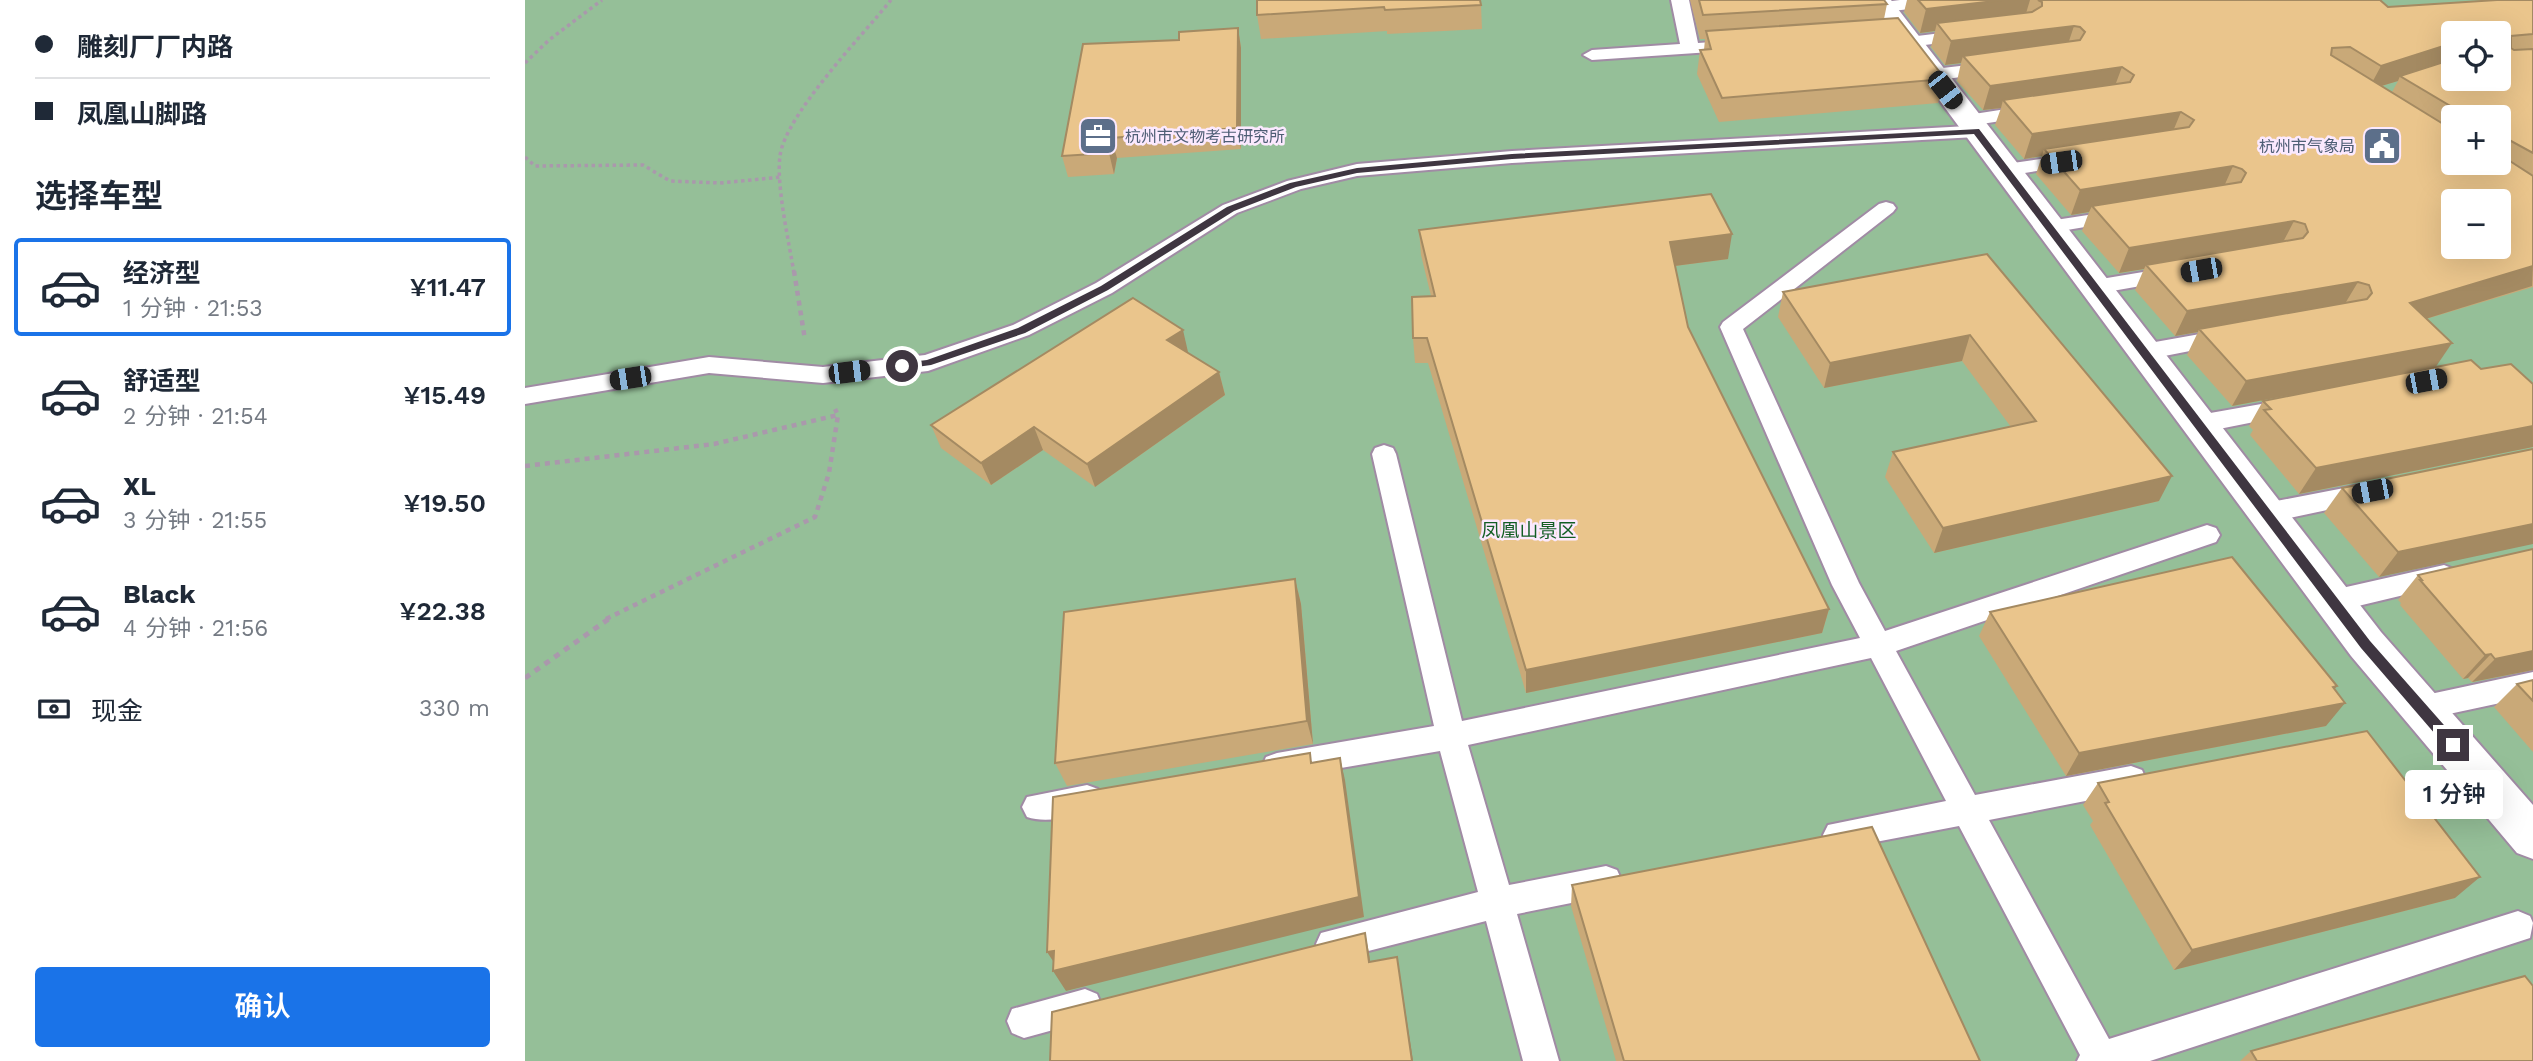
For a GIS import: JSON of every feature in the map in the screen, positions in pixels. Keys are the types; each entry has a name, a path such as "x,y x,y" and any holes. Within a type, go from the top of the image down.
{"street":[{"path":"1890,24 1934,75 2366,644 2533,838"}],"lane":[{"path":"1680,0 1690,48"},
{"path":"1890,24 1946,0"},
{"path":"1890,24 1986,33"},
{"path":"1592,55 1756,44"},
{"path":"1934,75 2013,65"},
{"path":"525,396 709,365 823,375 928,363 1021,330 1093,294 1230,209 1294,185 1357,170 1972,126 2047,109"},
{"path":"2006,170 2088,158"},
{"path":"1886,208 1731,327 1846,584 2099,1060 2518,927"},
{"path":"2049,228 2142,212"},
{"path":"2095,287 2188,272"},
{"path":"2144,352 2250,333"},
{"path":"2199,425 2318,402"},
{"path":"1384,454 1451,736 1541,1061"},
{"path":"2266,513 2399,486"},
{"path":"1245,771 1451,736 1879,645 2207,535"},
{"path":"2333,601 2466,572"},
{"path":"2421,708 2533,684"},
{"path":"1806,842 2157,774"},
{"path":"1038,807 1107,795"},
{"path":"1308,950 1497,903 1632,876"},
{"path":"1024,1021 1118,998"}],"path":[{"path":"525,63 549,40 602,0"},
{"path":"525,158 535,166 643,165 670,181 720,183 782,177"},
{"path":"525,466 714,444 838,415"}],"green space":[{"name":"凤凰山景区","path":"525,0 2533,0 2533,1061 525,1061"}],"building":[{"path":"1257,0 1480,0 1481,5 1385,10 1384,7 1257,15"},
{"path":"1699,0 1884,0 1887,4 1703,15"},
{"path":"1918,0 2003,0 1926,9"},
{"path":"2038,0 2380,0 2388,7 2533,0 2533,34 2511,36 2511,21 2441,21 2441,47 2381,66 2350,47 2332,48 2331,55 2441,123 2441,175 2511,175 2511,162 2533,176 2533,266 2410,303 2452,343 2246,381 2199,329 2367,299 2372,293 2369,285 2358,282 2187,311 2146,265 2303,238 2308,232 2305,224 2294,221 2129,248 2092,206 2241,182 2246,173 2233,166 2080,190 2044,149 2189,127 2194,120 2181,112 2032,134 2003,100 2130,82 2134,75 2122,67 1990,86 1963,56 2080,40 2085,32 2074,26 1951,41 1937,23 2032,12 2042,6 2042,2"},
{"path":"1898,18 1945,79 1722,98 1700,50 1711,49 1706,31"},
{"path":"1238,28 1237,128 1111,138 1109,153 1062,156 1083,44 1179,40 1179,32"},
{"path":"2511,48 2533,49 2533,153 2511,141 2511,105 2449,105 2400,76 2441,63 2441,91 2511,91"},
{"path":"1711,194 1732,234 1670,242 1688,327 1829,609 1526,670 1427,338 1413,338 1412,297 1435,296 1419,230"},
{"path":"1987,254 2172,476 1943,528 1893,452 2036,421 1970,335 1830,363 1783,292"},
{"path":"1133,298 1183,330 1167,340 1219,372 1087,464 1034,427 981,463 931,425"},
{"path":"2471,360 2481,369 2511,364 2533,384 2533,426 2316,468 2264,410 2271,409 2263,401"},
{"path":"2533,449 2533,524 2398,552 2342,488"},
{"path":"2533,549 2533,651 2495,659 2491,654 2485,655 2418,575"},
{"path":"2232,557 2337,686 2333,687 2345,703 2079,753 1990,612"},
{"path":"1295,579 1307,721 1055,763 1064,612"},
{"path":"2533,680 2533,701 2517,684"},
{"path":"2367,731 2480,877 2192,950 2105,803 2109,802 2098,783"},
{"path":"1310,753 1311,763 1340,758 1359,897 1053,971 1054,951 1047,952 1053,797"},
{"path":"1872,827 1980,1061 1624,1061 1572,885"},
{"path":"1365,933 1369,962 1397,957 1412,1061 1050,1061 1052,1012"},
{"path":"2525,976 2533,986 2533,1061 2257,1061 2251,1051"}],"place":[{"name":"杭州市文物考古研究所","path":"1098,136"},
{"name":"杭州市气象局","path":"2382,146"}],"route":[{"path":"902,366 928,363 1021,330 1104,288 1230,209 1294,185 1357,170 1512,157 1976,131 2366,644 2453,745"}]}
